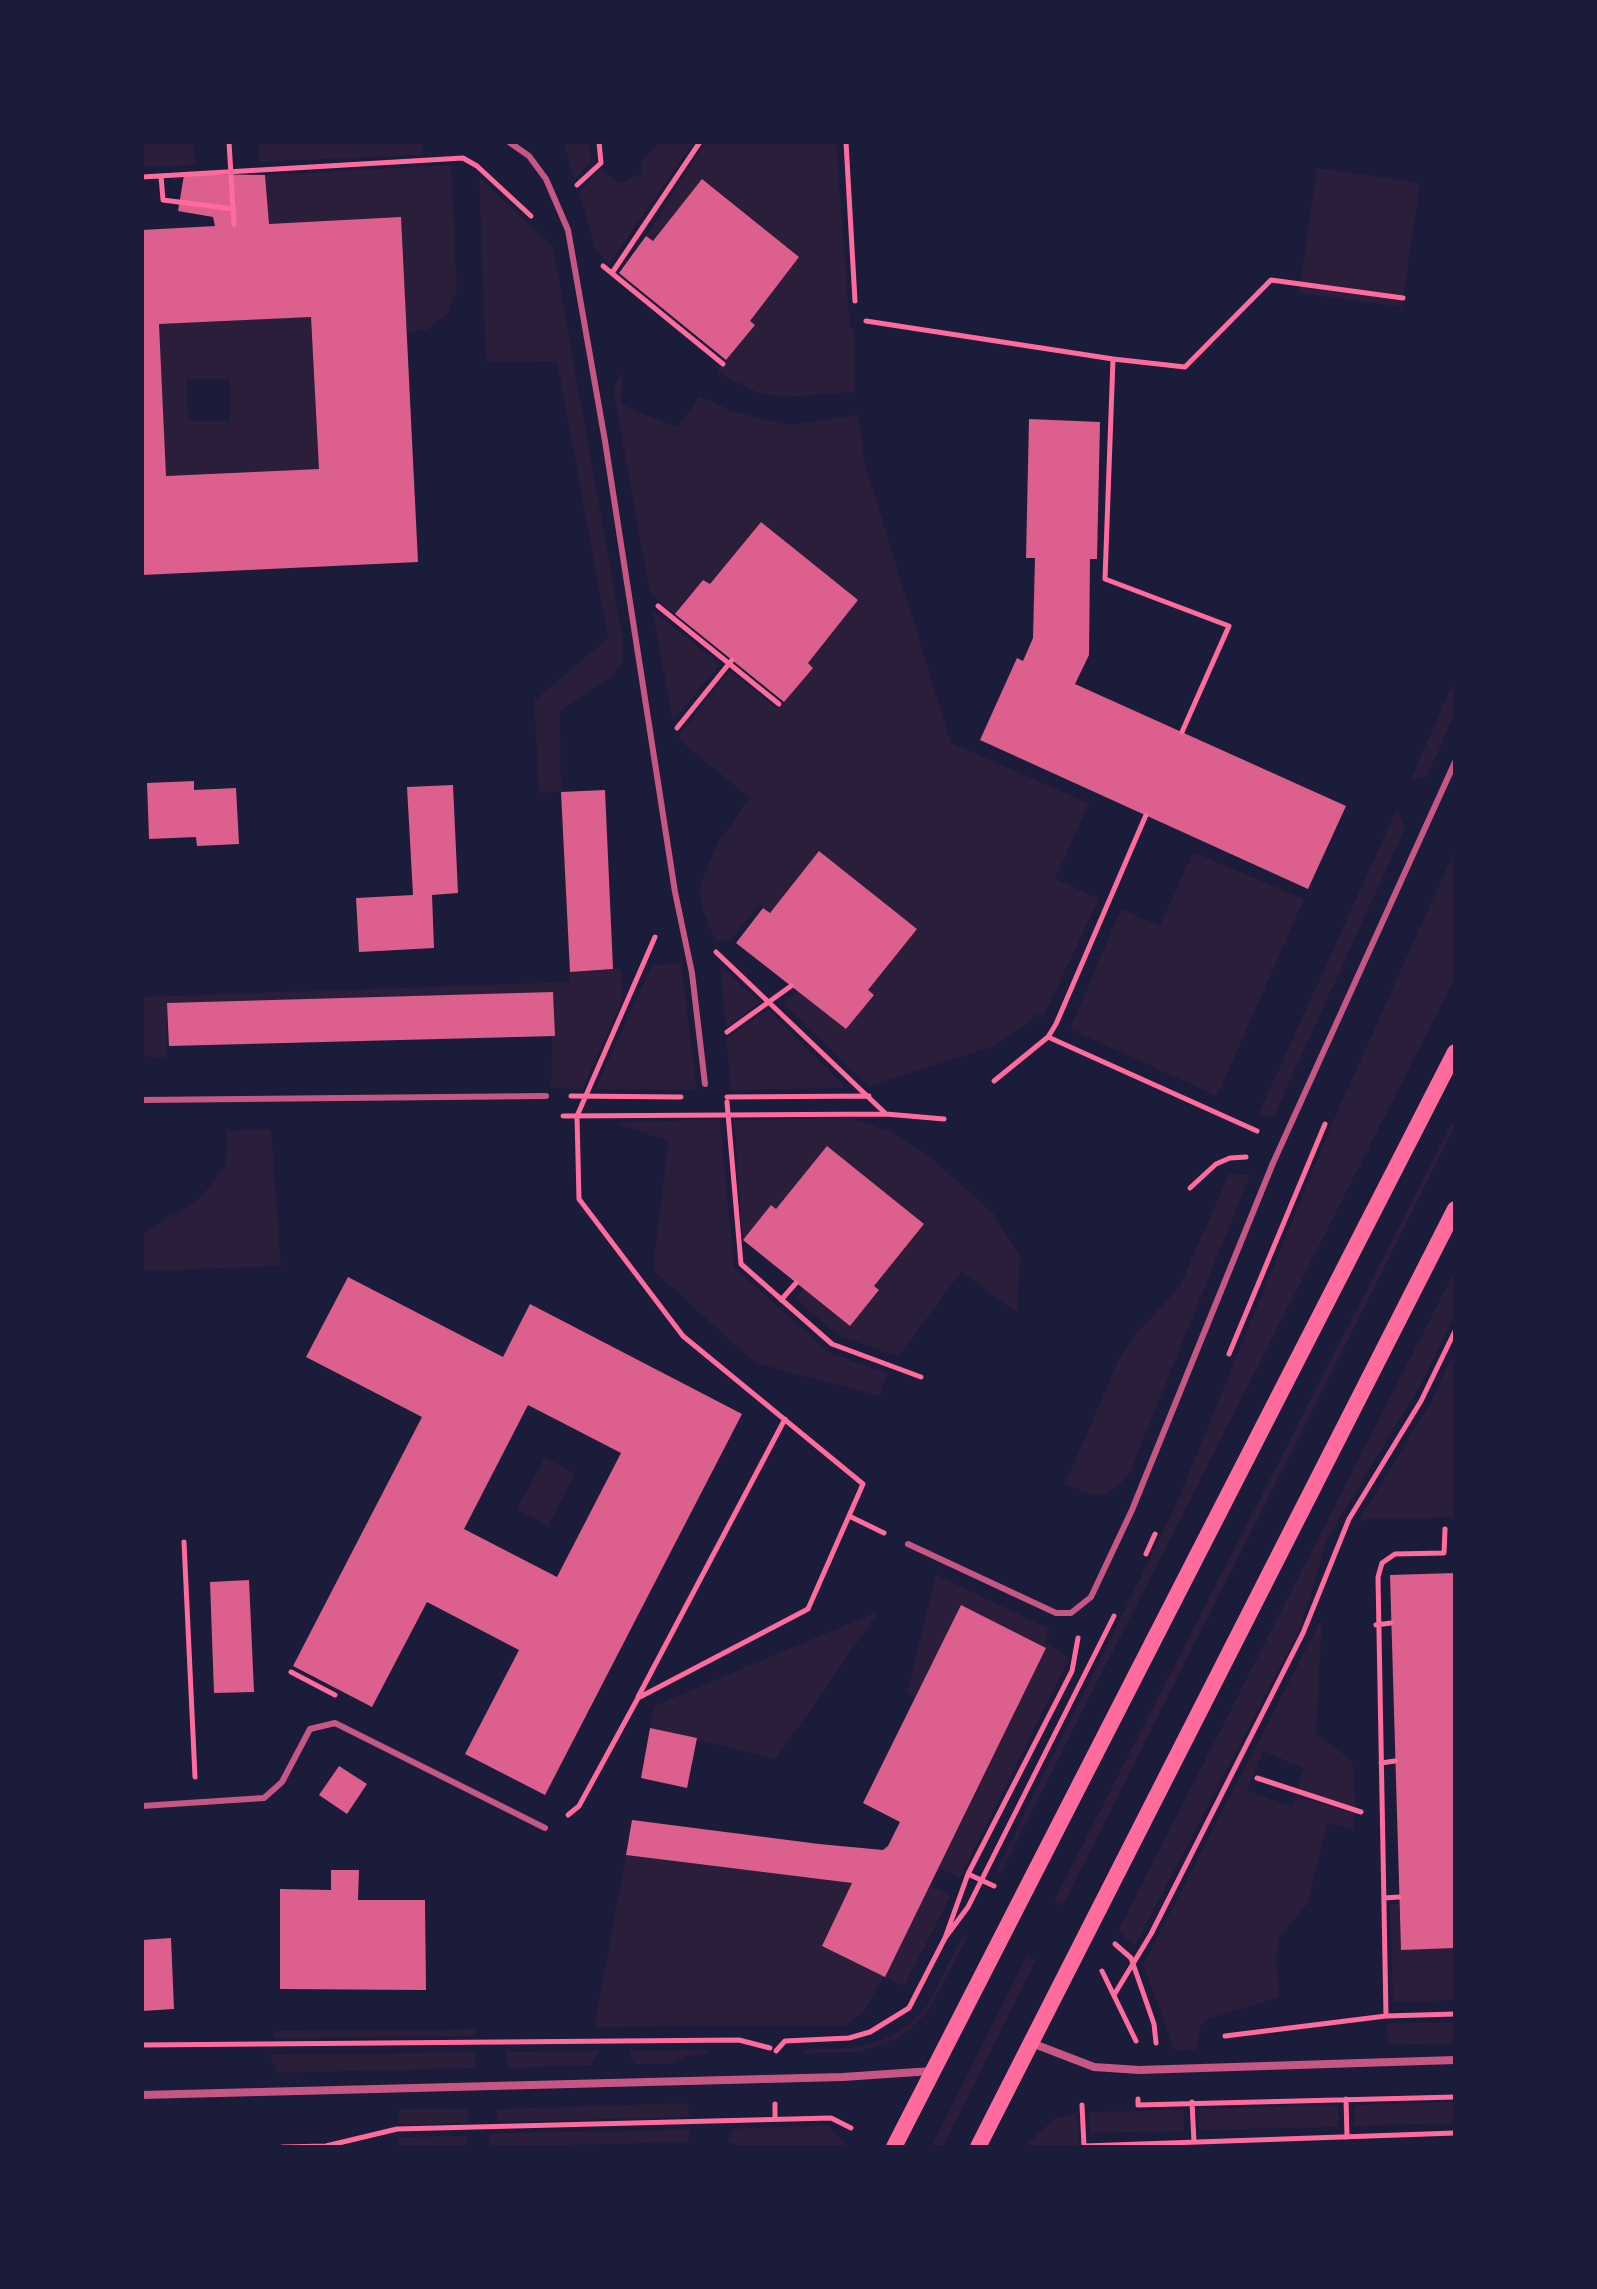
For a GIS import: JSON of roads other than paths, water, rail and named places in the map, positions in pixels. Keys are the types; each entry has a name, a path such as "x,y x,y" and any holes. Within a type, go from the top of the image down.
{"main road":[{"path":"894,2147 1455,1052"},
{"path":"978,2147 1455,1209"}],"street":[{"path":"1029,2042 1094,2067 1139,2070 1455,2060"},
{"path":"142,2095 843,2077 933,2070"}],"lane":[{"path":"509,142 529,156 546,179 568,230 675,892 692,973 705,1084"},
{"path":"908,1544 1056,1613 1080,1608 1098,1583 1132,1510 1273,1163 1455,762"},
{"path":"142,1100 546,1096"},
{"path":"142,1806 264,1798 282,1782 310,1729 316,1725 335,1723 545,1828"}]}
